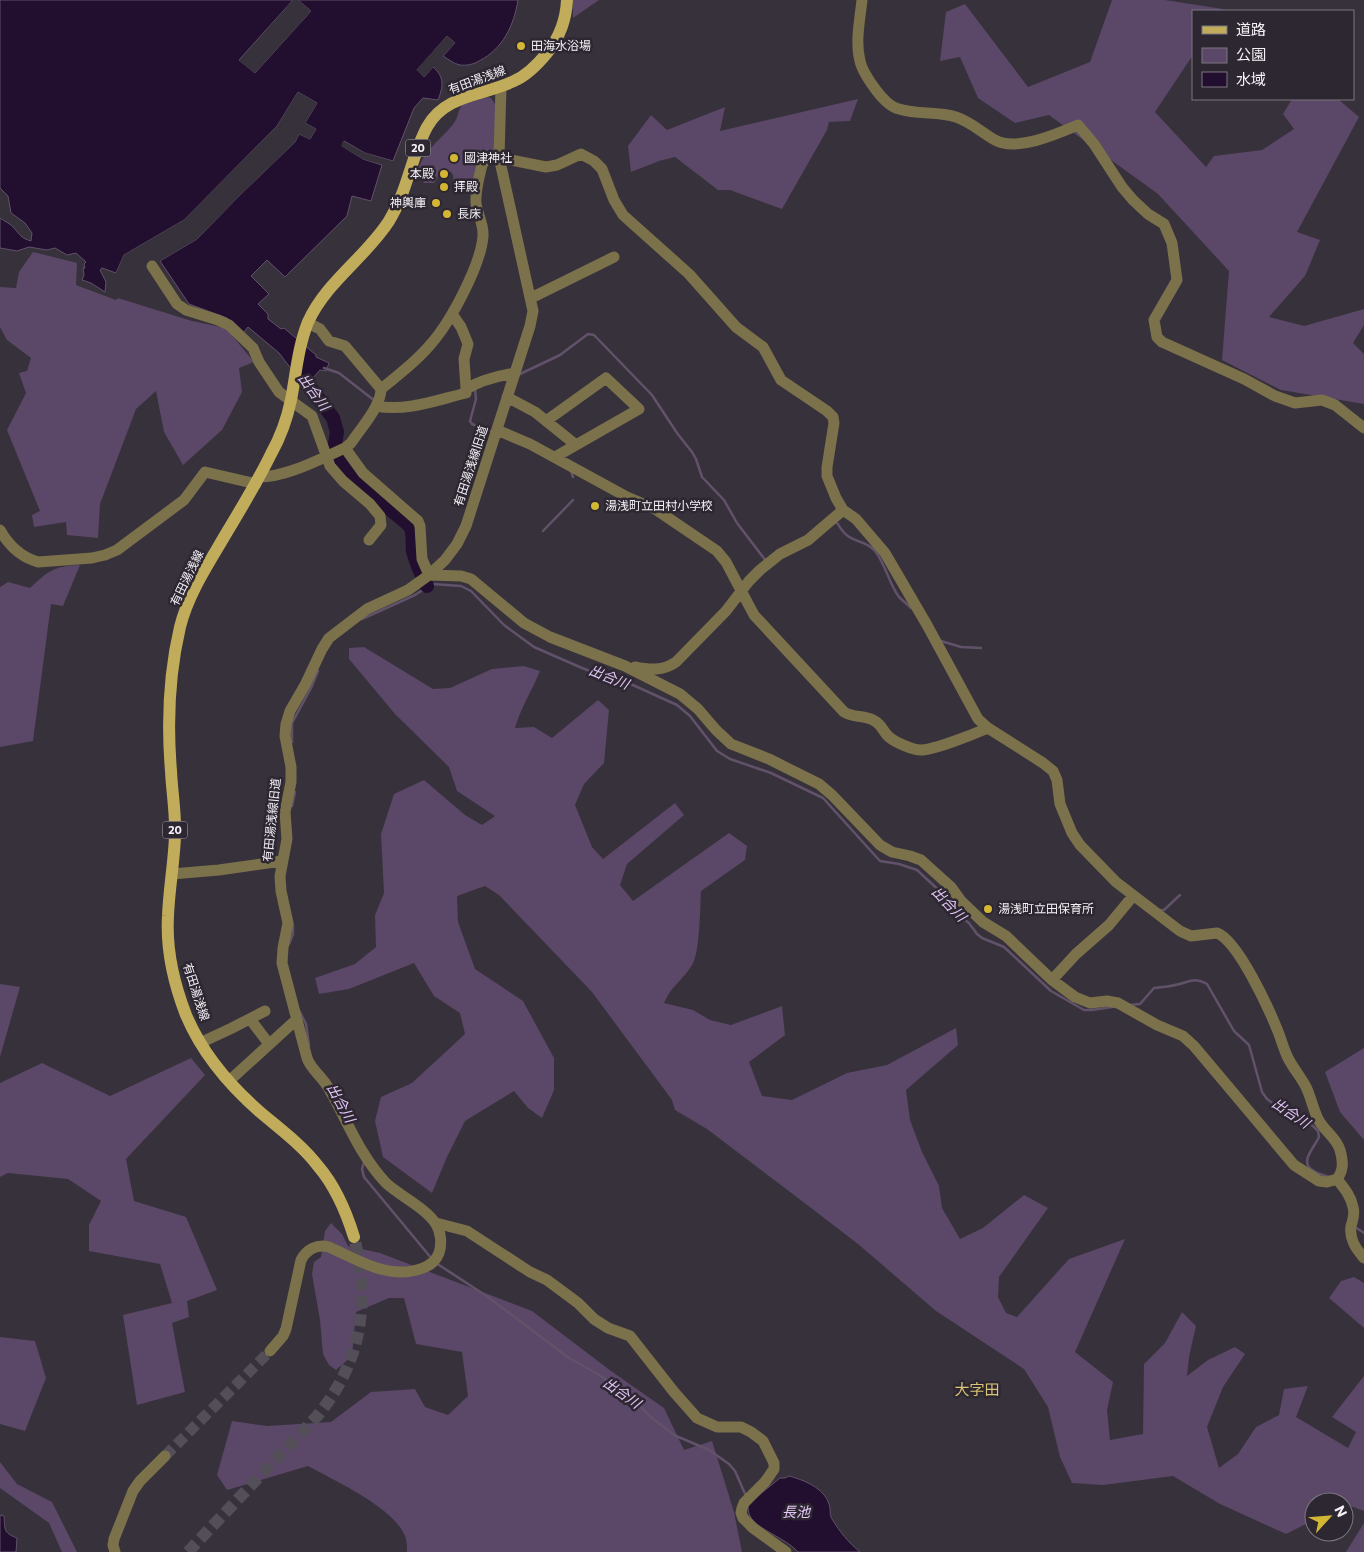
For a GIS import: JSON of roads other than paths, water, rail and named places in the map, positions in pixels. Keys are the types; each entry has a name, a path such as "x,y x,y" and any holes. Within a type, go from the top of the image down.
{"main road":[{"name":"有田湯浅線","path":"354,1236 346,1212 336,1192 317,1164 229,1081 200,1043 182,1002 170,956 168,919 175,821 170,772 169,713 172,676 180,628 193,592 257,480 280,434 292,394 303,338 308,323 326,294 378,237 391,217 405,189 423,136 433,118 444,107 456,101 501,87 524,76 539,62 559,36 564,21 567,0"}],"street":[{"path":"862,0 858,47 860,62 880,96 896,108 933,114 947,114 959,118 994,139 1008,144 1051,136 1078,125 1094,144 1122,187 1133,200 1148,214 1164,224 1172,243 1177,280 1154,320 1157,337 1162,342 1244,379 1275,396 1295,403 1322,400 1335,405 1364,428"},
{"name":"有田湯浅線旧道","path":"436,1223 427,1214 394,1190 371,1165 350,1130 329,1088 309,1063 282,963 288,923 280,883 286,839 285,812 291,782 291,767 285,736 290,710 305,685 322,649 338,630 360,613 408,590 429,575 445,560 463,534 533,311 499,157 501,87"},
{"path":"0,530 6,542 17,552 38,562 92,558 106,555 127,543 176,507 184,500 205,472 257,480 277,475 346,448 376,406 382,388 431,345 452,314 474,270 483,240 483,229 476,203 482,165 487,159 494,156 546,167 557,165 581,154 588,156 600,166 614,200 624,215 689,274 736,327 763,347 781,380 833,417 834,423 827,471 836,498 843,510 856,519 885,553 978,719 988,728 1043,763 1053,772 1058,780 1060,804 1076,839 1102,868 1133,896 1186,935 1201,936 1217,933 1232,946 1244,963 1277,1028 1288,1058 1307,1089 1318,1120 1337,1143 1342,1164 1342,1173 1338,1179 1327,1182 1319,1181 1294,1165 1194,1046 1183,1036 1157,1025 1118,1003 1107,1001 1090,1003 1075,996 1052,980 1006,936 983,922 961,901 951,887 921,860 892,852 880,845 820,784 731,744 688,699 625,666 539,631 509,611 471,579 461,576 429,575 422,559 420,526 418,522 363,474 346,448"},
{"path":"531,298 614,257"},
{"path":"152,266 177,304 186,310 224,323 250,344 279,392 292,394 312,416 330,466 380,516 381,524 369,540"},
{"path":"376,406 406,408 466,393 464,359 468,344 461,326 452,314"},
{"path":"308,323 320,329 328,341 345,346 382,388"},
{"path":"466,389 486,380 515,373"},
{"path":"546,421 606,378 639,409 555,457"},
{"path":"507,397 526,406 576,445"},
{"path":"497,430 555,457 626,497 655,509 717,551 726,562 754,615 844,712 850,716 872,719 881,725 890,738 918,750 933,747 988,728"},
{"path":"625,666 661,669 670,666 712,626 749,581 773,560 808,540 843,510"},
{"path":"172,874 219,870 282,861"},
{"path":"1052,980 1076,954 1109,925 1133,896"},
{"path":"200,1043 265,1011"},
{"path":"250,1020 269,1044"},
{"path":"229,1081 296,1020"},
{"path":"1338,1179 1347,1192 1353,1206 1354,1217 1350,1232 1351,1237 1355,1247 1364,1258"},
{"path":"270,1351 283,1336 286,1329 300,1266 307,1252 323,1245 355,1260 379,1268 401,1272 416,1270 433,1263 439,1253 441,1240 436,1223 467,1230 530,1272 547,1280 578,1304 594,1320 608,1328 630,1336 697,1418 717,1427 741,1428 751,1432 763,1441 774,1463 774,1469 765,1482 744,1503 741,1513 743,1518 753,1528 786,1552"},
{"path":"115,1552 114,1539 133,1491 140,1481 165,1456"}],"water":[{"path":"0,0 293,0 239,60 255,73 311,11 298,0 518,0 514,18 506,35 495,50 487,56 470,64 460,65 453,63 443,56 455,43 447,36 417,70 424,77 433,67 441,78 441,91 438,100 423,98 414,108 393,161 365,153 344,141 342,146 363,159 382,165 371,201 352,196 347,216 285,277 267,260 251,276 269,294 258,304 268,314 268,319 281,329 284,328 316,357 329,363 326,371 320,370 305,387 279,353 248,327 243,333 227,318 189,304 160,261 197,239 295,142 299,134 310,139 316,129 305,123 317,103 298,92 277,126 184,220 124,255 116,273 102,268 100,270 106,282 105,292 91,283 82,280 84,275 83,268 85,268 84,264 86,262 76,253 67,255 55,248 47,250 29,247 17,251 0,248 0,218 11,225 25,239 31,241 32,233 25,223 11,213 8,196 0,188"},
{"name":"長池","path":"789,1476 807,1482 823,1493 829,1504 831,1517 835,1524 848,1541 860,1552 798,1552 753,1521 749,1513 748,1504 780,1478"},
{"path":"0,1515 4,1516 7,1532 17,1538 16,1552 0,1552"}],"waterway":[{"path":"518,375 560,355 588,334 594,335 652,395 692,452 702,477 724,500 737,523 766,561"},
{"path":"324,368 339,373 375,401"},
{"name":"出合川","path":"298,371 333,418 337,432 335,444 337,454 355,480 410,526 414,556 427,586"},
{"path":"475,389 476,399 470,421 472,424 493,432"},
{"path":"571,471 573,477"},
{"path":"543,531 573,500"},
{"path":"835,522 847,536 866,544 875,551 899,597 911,608"},
{"name":"出合川","path":"362,619 415,595 432,584 461,586 471,591 504,625 534,647 603,676 624,681 677,705 690,716 717,751 730,759 771,773 823,798 880,861 899,864 917,870 945,896 954,912 969,923 977,934 1004,947 1051,991 1084,1010 1112,1007"},
{"path":"941,641 961,647 981,648"},
{"name":"出合川","path":"292,742 292,723 318,671"},
{"name":"出合川","path":"292,806 295,792"},
{"path":"1160,910 1164,910 1180,895"},
{"name":"出合川","path":"289,944 293,934 293,925"},
{"name":"出合川","path":"1130,1005 1140,1004 1154,988 1194,980 1207,984 1234,1031 1249,1045 1262,1092 1267,1099 1275,1105 1284,1108 1298,1121 1310,1124 1318,1131 1319,1137 1309,1155 1307,1164 1309,1168 1329,1177"},
{"name":"出合川","path":"300,1012 306,1024 309,1045"},
{"name":"出合川","path":"364,1162 362,1169 364,1177 432,1259"},
{"name":"出合川","path":"1355,1227 1364,1233"},
{"name":"出合川","path":"436,1263 488,1297 569,1358 601,1376 629,1396 652,1418 674,1435 709,1450 729,1464 735,1471 746,1496"}],"tunnel":[{"path":"188,1552 318,1415 333,1395 353,1352 361,1308 359,1261 354,1237"},
{"path":"165,1456 270,1351"}],"place":[{"name":"田海水浴場","path":"521,46"},
{"name":"國津神社","path":"454,158"},
{"name":"本殿","path":"444,174"},
{"name":"拝殿","path":"444,187"},
{"name":"神輿庫","path":"436,203"},
{"name":"長床","path":"447,214"},
{"name":"湯浅町立田村小学校","path":"595,506"},
{"name":"湯浅町立田保育所","path":"988,909"}],"district":[{"name":"大字田","path":"977,1390"}]}
